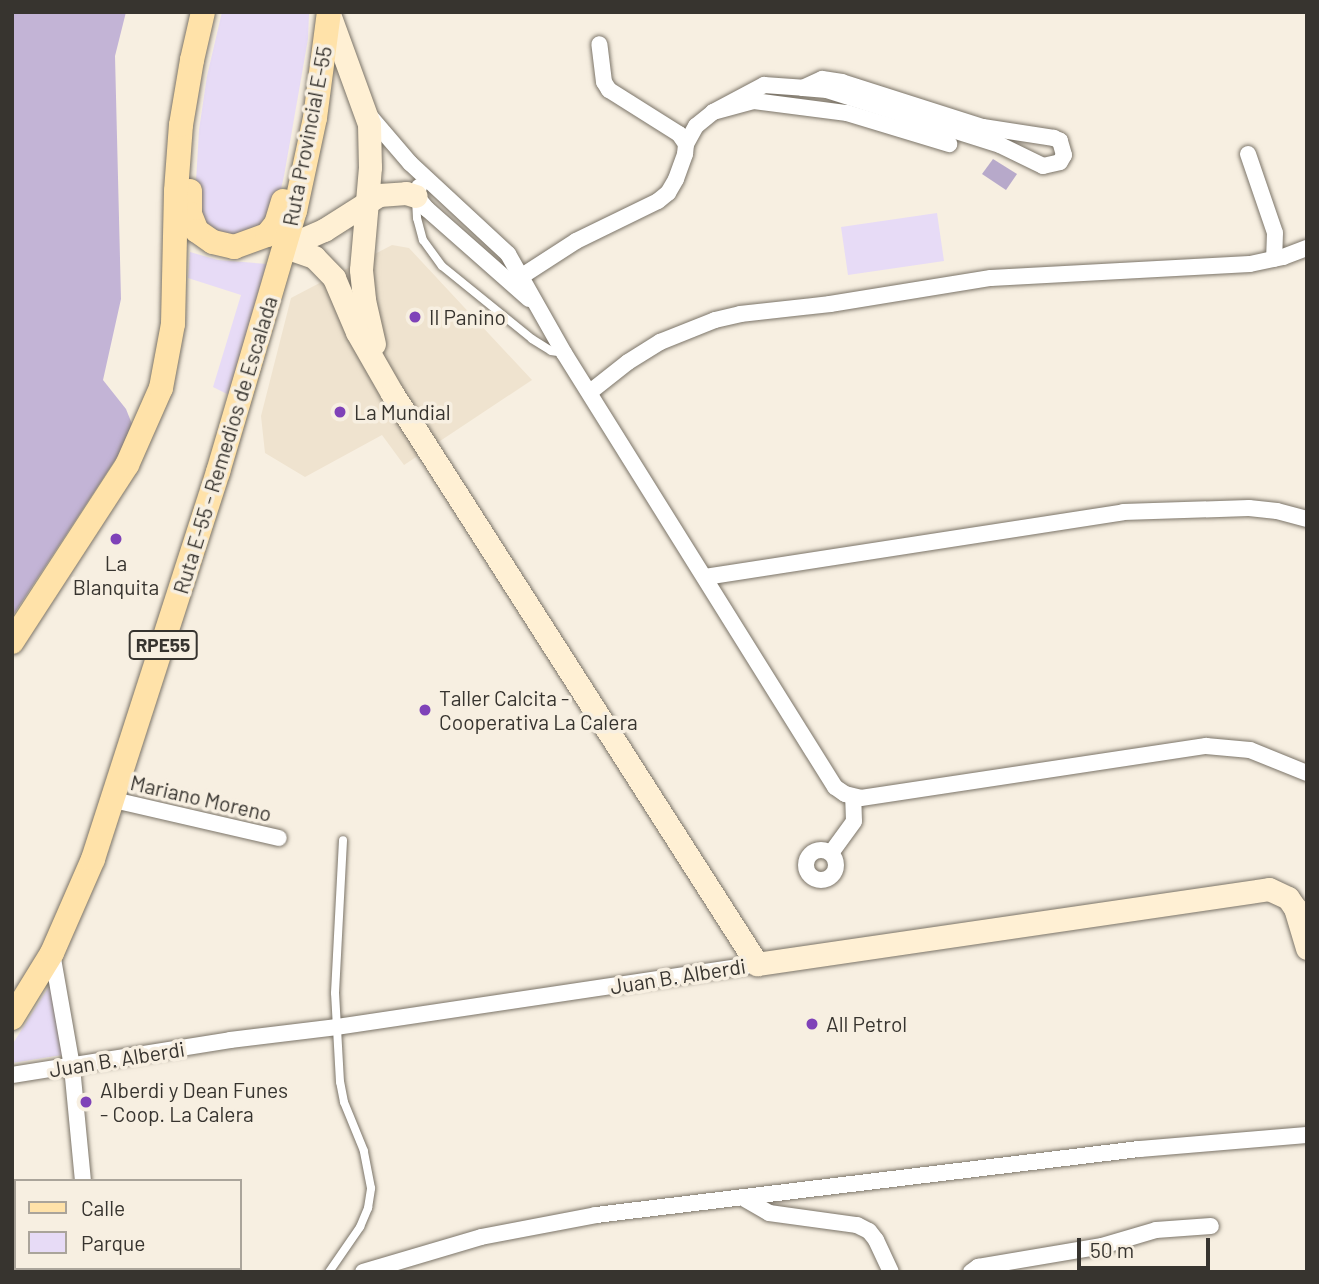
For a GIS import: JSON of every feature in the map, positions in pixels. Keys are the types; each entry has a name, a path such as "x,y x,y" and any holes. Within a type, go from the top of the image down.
{"main road":[{"path":"12,642 127,464 161,387 169,358 175,310 178,158 191,60 203,12"},
{"path":"191,60 210,36 216,12"},
{"name":"Ruta Provincial E-55","path":"283,253 304,174 329,13"},
{"path":"178,158 190,182 190,214 197,231 213,242 283,253"},
{"name":"RPE55","path":"234,247 258,240 272,230 285,194 304,174"},
{"name":"Ruta E-55 - Remedios de Escalada","path":"12,1018 52,953 93,859 114,800 243,393 283,253"}],"street":[{"path":"329,13 363,108 371,139 368,202 362,248 362,286 381,371"},
{"path":"599,44 604,82 609,90 679,134 685,144"},
{"path":"522,276 576,241 668,193 681,166 685,144 696,126 713,112 765,85 845,95 1000,145 1043,166 1060,162 1064,155 1060,141 1054,138 983,127 842,82 821,79 803,88"},
{"path":"713,112 754,101 820,108 847,113 948,144"},
{"path":"363,108 419,186 536,305"},
{"path":"1248,154 1275,233 1274,259"},
{"path":"283,253 387,192 419,186 508,254 564,353 835,787 853,797 1206,746 1250,751 1307,773"},
{"path":"590,392 628,362 660,342 715,320 740,314 830,304 971,280 1124,273 1274,259 1307,248"},
{"path":"283,253 303,250 327,268 357,332 381,371 582,693 667,819 757,964"},
{"path":"705,577 1148,510 1250,508 1278,511 1307,519"},
{"path":"831,852 854,821 853,797"},
{"name":"Mariano Moreno","path":"114,800 279,838"},
{"name":"Juan B. Alberdi","path":"12,1075 230,1040 337,1027 1269,889 1288,898 1295,908 1307,948"},
{"path":"52,953 72,1067 83,1179"},
{"path":"363,1272 419,1253 546,1223 1139,1149 1307,1135"},
{"path":"746,1199 769,1213 857,1225 876,1240 891,1272"},
{"path":"971,1272 978,1267 1102,1246 1156,1230 1211,1226"}],"lane":[{"path":"419,186 416,218 423,240 442,266 531,339 551,351 564,353"},
{"path":"329,1272 360,1227 368,1208 371,1188 364,1151 344,1102 337,1027 335,993 343,840"}],"shaded area":[{"path":"12,12 126,12 115,56 121,299 103,380 126,409 132,424 119,454 12,617"},
{"path":"993,159 1017,174 1006,190 982,174"},
{"path":"392,245 409,248 532,380 404,465 382,435 305,477 265,453 261,416 291,298"},
{"path":"12,1210 14,1270 85,1270 85,1272 12,1272"}],"green space":[{"path":"222,12 309,14 308,39 277,206 254,235 222,235 205,223 195,199 199,130 207,76"},
{"path":"937,213 944,261 848,275 841,227"},
{"path":"190,252 218,260 267,264 231,396 213,387 241,295 188,278"},
{"path":"50,985 62,1055 12,1063 12,1045"}],"place":[{"name":"Il Panino","path":"415,317"},
{"name":"La Mundial","path":"340,412"},
{"name":"La Blanquita","path":"116,539"},
{"name":"Taller Calcita - Cooperativa La Calera","path":"425,710"},
{"name":"All Petrol","path":"812,1024"},
{"name":"Alberdi y Dean Funes - Coop. La Calera","path":"86,1102"}]}
